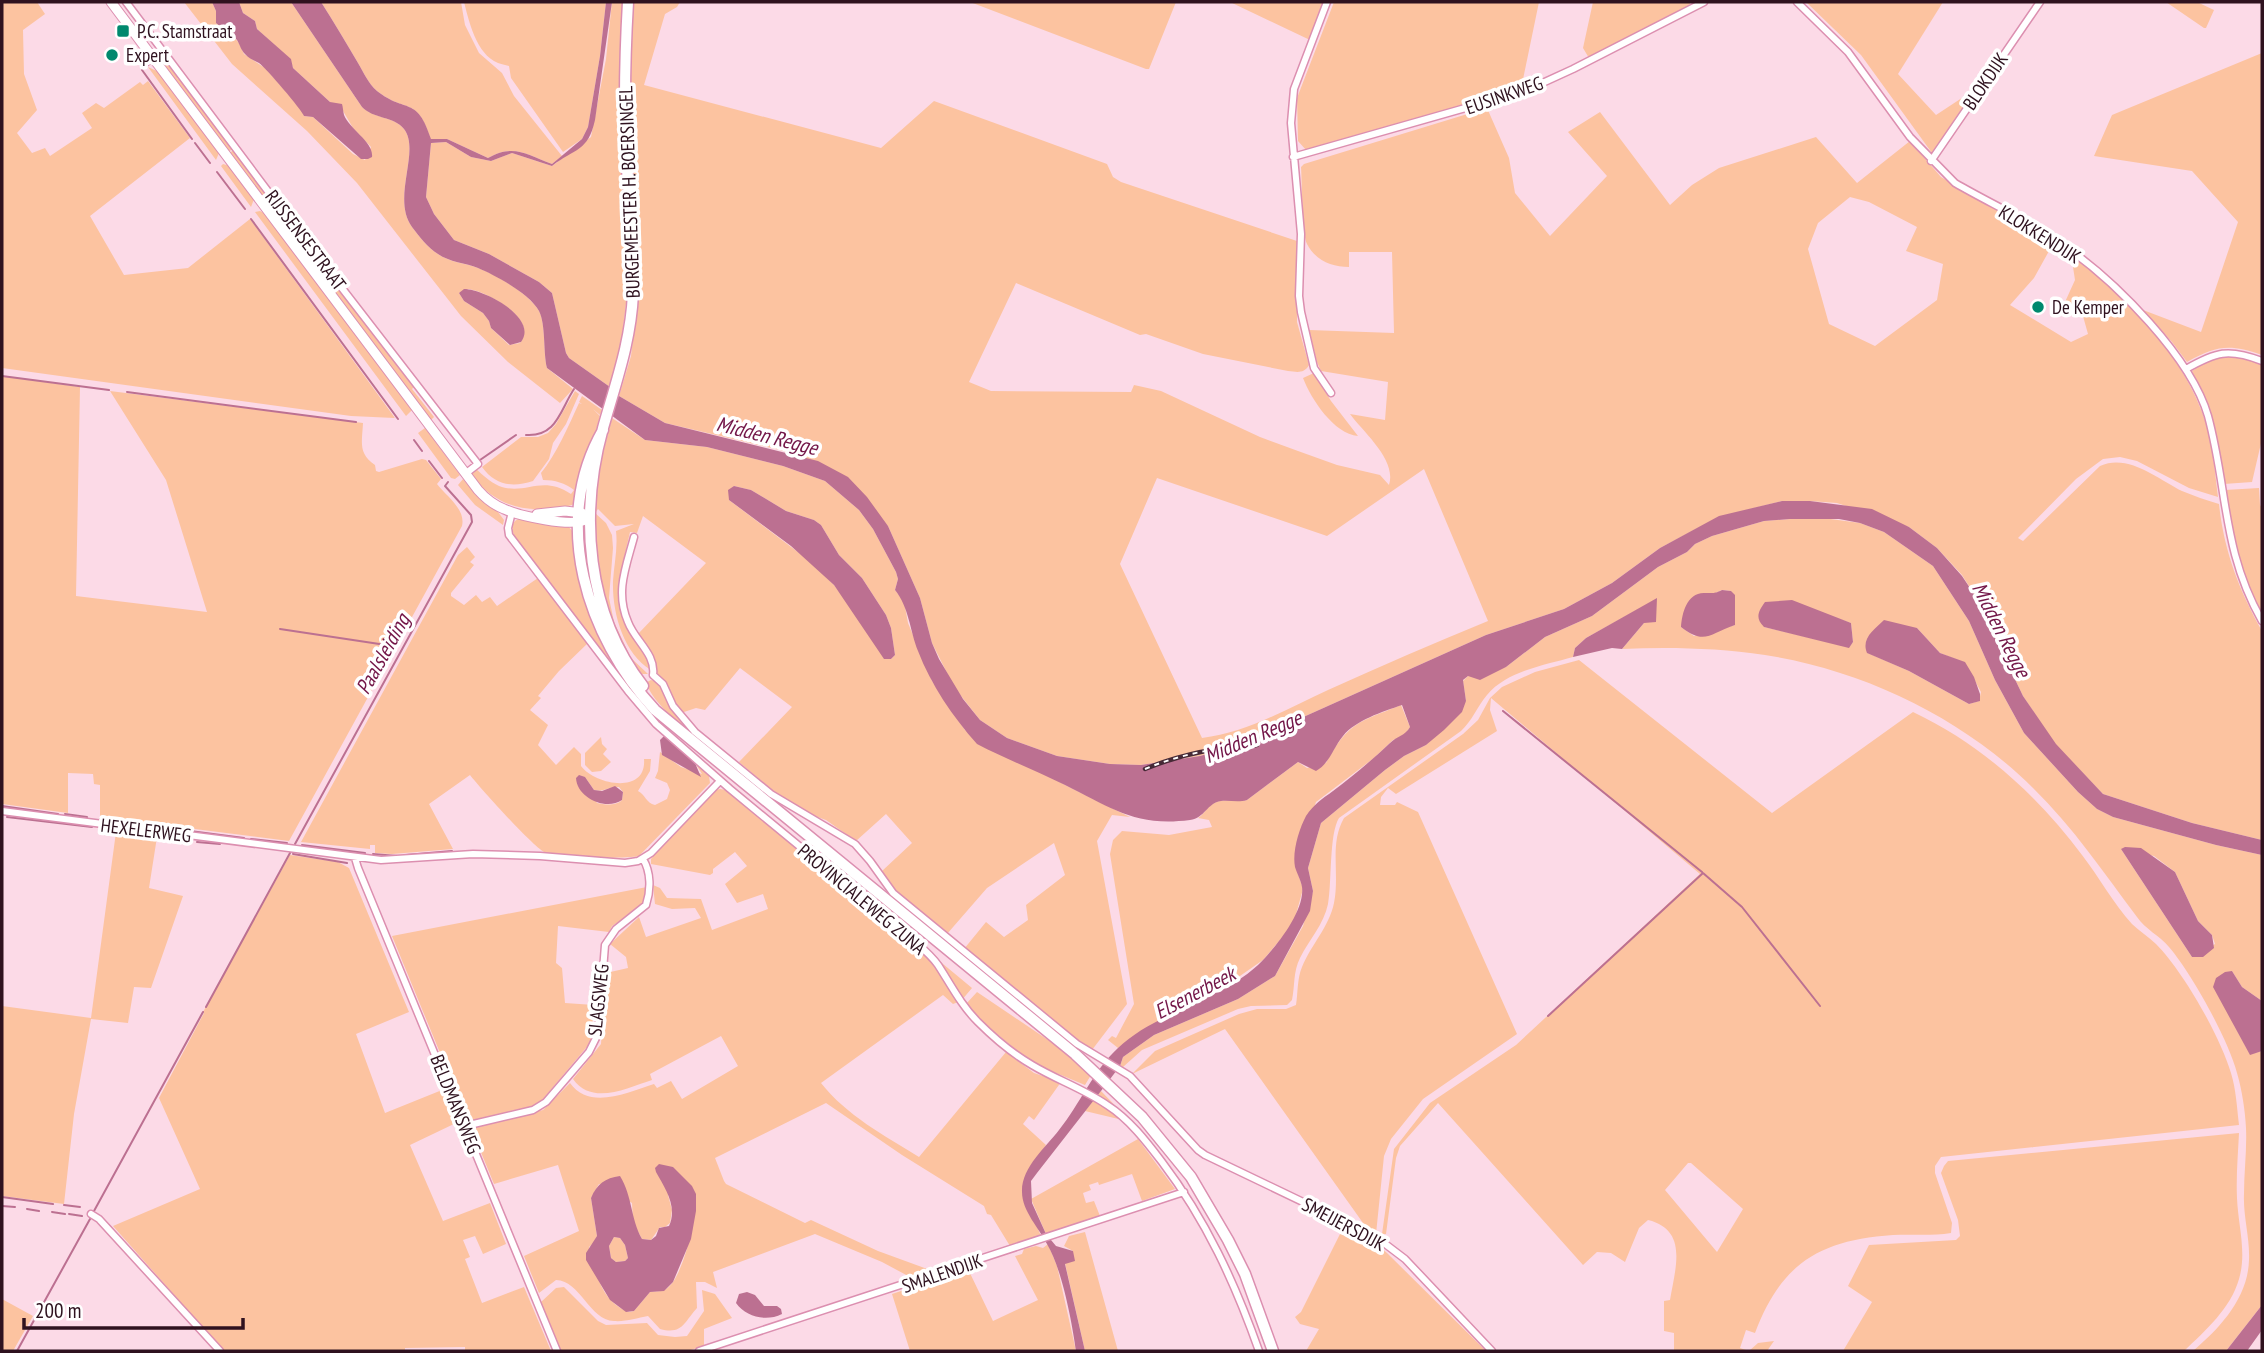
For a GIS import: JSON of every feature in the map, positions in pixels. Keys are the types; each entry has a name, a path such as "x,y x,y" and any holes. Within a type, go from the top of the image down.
{"main road":[{"name":"RIJSSENSESTRAAT","path":"111,2 114,15 153,57 465,474 487,499 512,512 527,515 583,517"},
{"name":"BURGEMEESTER H. BOERSINGEL","path":"583,517 629,336 633,290 625,107 628,2"},
{"name":"PROVINCIALEWEG ZUNA","path":"583,517 601,604 637,684 655,710 1094,1071 1160,1137 1200,1191 1228,1240 1245,1274 1273,1351"}],"street":[{"name":"RIJSSENSESTRAAT","path":"126,2 297,230 478,464 465,474"},
{"path":"1327,2 1294,89 1292,102 1293,157 1301,234 1301,312 1314,368 1331,393"},
{"name":"EUSINKWEG","path":"1293,157 1525,90 1573,69 1704,2"},
{"name":"KLOKKENDIJK","path":"1797,2 1862,68 1885,105 1931,161 1955,183 2064,245 2090,266 2152,325 2186,369 2208,414 2232,550 2250,600 2262,621"},
{"name":"BLOKDIJK","path":"1931,161 2040,2"},
{"path":"144,64 153,57"},
{"path":"2186,369 2224,352 2243,354 2262,361"},
{"name":"PROVINCIALEWEG ZUNA","path":"512,512 508,526 509,535 656,724 720,781 928,954 956,997 977,1021 1031,1065 1083,1089 1101,1101 1131,1125 1152,1148 1184,1192 1220,1254 1242,1303 1259,1351"},
{"name":"PROVINCIALEWEG ZUNA","path":"634,537 621,581 621,595 629,627 653,662 653,676 665,685 673,706 695,732 771,794 855,844 893,892 1077,1044 1130,1076 1205,1155"},
{"path":"637,684 653,676"},
{"path":"355,858 396,860 473,854 630,863 643,859 720,781"},
{"name":"HEXELERWEG","path":"2,811 355,858"},
{"name":"BELDMANSWEG","path":"355,858 556,1351"},
{"name":"SLAGSWEG","path":"465,1126 540,1106 568,1078 593,1046 598,1034 605,945 614,931 642,910 647,903 648,867 643,859"},
{"name":"SMEIJERSDIJK","path":"1205,1155 1376,1237 1405,1259 1492,1351"},
{"name":"SMALENDIJK","path":"699,1351 1184,1192"},
{"path":"91,1214 99,1219 220,1351"}],"shaded area":[{"path":"2,2 37,2 45,14 23,30 24,74 37,110 17,133 32,153 45,148 50,156 92,128 82,113 96,103 104,108 140,82 143,85 148,81 190,138 90,216 124,275 188,268 250,219 395,418 351,416 2,368"},
{"path":"184,2 212,2 216,11 216,23 227,29 244,54 265,68 301,108 304,116 313,117 353,154 365,160 371,147 353,128 343,111 293,68 290,59 257,29 255,21 243,13 239,2 291,2 362,107 404,129 409,150 404,203 412,227 431,249 442,257 473,266 511,285 539,311 543,323 547,368 573,389 560,403 508,362 461,316 357,183 307,131 232,64","holes":["469,289 498,301 517,316 523,325 524,334 520,343 509,345 491,328 483,313 464,301 459,293"]},
{"path":"212,2 239,2 243,13 255,21 257,29 291,59 293,68 330,102 342,104 344,115 366,141 372,157 361,159 313,117 304,116 269,73 247,56 237,40 216,23 216,11"},
{"path":"291,2 321,2 371,85 387,98 410,107 421,116 431,139 447,139 488,158 505,151 513,151 552,164 582,139 588,127 606,2 612,2 595,120 584,144 552,166 512,153 491,161 471,157 446,142 431,143 426,197 434,214 454,240 489,254 539,282 552,293 569,358 619,396 665,423 818,461 848,477 888,526 920,598 932,643 963,699 980,720 1007,738 1057,756 1110,764 1141,765 1200,756 1250,741 1486,635 1564,609 1612,583 1660,548 1719,516 1782,501 1810,501 1872,509 1909,527 1937,548 1974,594 2023,696 2056,744 2103,794 2192,823 2262,840 2262,855 2113,817 2097,809 2024,733 1995,680 1969,621 1933,566 1884,532 1839,519 1790,519 1764,521 1712,536 1658,567 1592,616 1545,637 1506,667 1480,680 1468,676 1463,680 1466,701 1462,712 1426,745 1385,770 1321,823 1308,868 1313,891 1310,911 1275,976 1238,999 1154,1035 1123,1057 1120,1066 1031,1181 1032,1203 1046,1234 1056,1246 1073,1251 1075,1261 1065,1264 1085,1351 1076,1351 1062,1281 1047,1244 1028,1213 1023,1199 1023,1183 1030,1166 1067,1120 1101,1067 1118,1048 1152,1024 1247,974 1276,945 1295,916 1302,896 1294,855 1306,816 1318,802 1408,730 1410,727 1402,705 1370,717 1348,730 1328,760 1316,771 1298,762 1247,800 1216,802 1190,820 1154,821 1124,814 977,744 951,712 929,676 906,611 895,590 898,579 896,572 873,529 859,510 825,481 783,466 707,447 645,440 547,368 543,324 534,305 512,286 493,275 438,254 412,227 404,203 409,150 404,129 362,107"},
{"path":"321,2 461,2 465,25 479,53 502,73 514,96 562,156 552,164 513,151 505,151 488,158 447,139 431,140 426,126 415,111 387,98 371,85"},
{"path":"464,2 606,2 588,127 582,139 563,152 511,78 509,66 490,59 479,45"},
{"path":"612,2 623,2 619,126 627,295 620,354 610,387 569,358 552,293 539,282 489,254 454,240 434,214 426,197 431,143 446,142 471,157 491,161 512,153 552,166 591,137 606,59"},
{"path":"633,2 680,2 665,14 644,85 881,148 934,101 1107,164 1113,177 1121,182 1297,241 1297,322 1309,365 1303,371 1288,371 1203,354 1146,334 1140,335 1016,283 969,382 991,391 1131,392 1134,385 1161,391 1260,437 1337,465 1380,475 1389,485 1390,476 1384,457 1350,414 1385,420 1388,382 1321,371 1309,330 1394,333 1392,252 1349,252 1349,267 1331,264 1315,255 1305,239 1301,167 1304,164 1487,108 1509,158 1515,193 1550,236 1607,176 1568,132 1600,112 1670,205 1692,185 1719,168 1816,137 1857,183 1910,141 1941,177 2054,242 2034,278 2010,305 2071,342 2088,334 2081,309 2065,302 2075,280 2071,254 2112,289 2151,329 2183,374 2196,398 2208,432 2218,497 2189,488 2137,461 2120,457 2103,459 2076,479 2018,538 2023,541 2100,466 2111,463 2143,469 2182,491 2219,504 2234,570 2262,631 2262,840 2192,823 2103,794 2055,744 2023,696 1974,594 1962,575 1937,548 1909,527 1837,503 1782,501 1719,517 1660,548 1612,583 1564,609 1486,635 1250,741 1200,756 1141,765 1110,764 1057,756 1007,738 980,720 954,687 932,643 920,598 888,526 784,451 665,423 619,396 631,356 638,296 630,126","holes":["1850,197 1869,202 1917,227 1906,251 1943,264 1937,300 1875,346 1829,324 1808,249 1818,223","1424,469 1488,621 1267,719 1235,731 1202,738 1120,564 1157,478 1327,536"]},
{"path":"970,2 1176,2 1149,69 1146,69"},
{"path":"1230,2 1325,2 1310,40"},
{"path":"1334,2 1539,2 1521,89 1306,150 1298,141 1297,98"},
{"path":"1593,2 1691,2 1688,7 1589,58 1583,48"},
{"path":"1806,2 1943,2 1898,74 1936,115 1977,88 1932,153 1861,55"},
{"path":"2166,2 2197,2 2214,10 2204,28"},
{"path":"2262,53 2262,355 2224,348 2207,352 2187,362 2143,310 2201,332 2238,222 2192,171 2094,156 2112,115"},
{"path":"159,54 179,76 177,78 233,149 228,152 156,56"},
{"path":"148,67 159,72 219,153 216,160"},
{"path":"234,150 414,387 412,389 434,417 430,421 229,153"},
{"path":"221,166 230,166 254,199 251,207"},
{"path":"260,211 412,410 406,416 255,212"},
{"path":"464,289 484,294 507,306 522,324 525,333 521,342 510,345 491,328 483,313 464,301 459,293"},
{"path":"2230,354 2262,363 2262,439 2252,482 2224,484 2213,422 2192,371 2212,358"},
{"path":"1314,373 1358,436 1340,429 1324,414 1303,378"},
{"path":"2,376 80,387 76,596 207,612 166,480 110,391 363,423 363,452 375,465 376,471 422,459 426,460 441,479 437,484 458,508 462,526 289,841 100,817 100,785 94,784 93,774 68,773 68,813 2,804"},
{"path":"575,391 579,394 566,424 553,443 549,459 533,481 504,483 487,473 482,467 521,437 538,437 548,433"},
{"path":"582,396 602,410 600,415 593,409 600,416 576,502 572,505 545,509 513,506 495,497 471,476 476,469 499,486 517,489 551,486 571,494 574,490 560,482 543,480 541,473 557,449 579,403 582,404 579,402"},
{"path":"612,418 645,440 707,447 783,466 825,481 859,510 873,529 896,572 898,579 895,590 904,601 908,623 932,681 965,730 1130,817 1112,815 1097,841 1127,1004 1092,1050 964,949 986,922 1004,937 1028,920 1026,905 1065,875 1054,843 987,888 947,934 898,894 882,871 912,843 886,814 856,841 826,820 795,809 739,762 792,707 740,668 705,710 696,708 681,713 638,634 706,563 643,516 637,533 630,532 618,594 622,612 650,661 651,670 641,663 626,643 617,618 613,593 616,531 634,524 615,526 598,509 595,513 606,523 612,535 609,598 614,622 631,658 648,674 640,674 617,637 598,584 593,515 598,472","holes":["734,486 751,490 786,511 821,525 839,555 862,578 886,615 895,655 891,659 834,585 811,562 729,500"]},
{"path":"425,428 460,475 455,479 451,478 418,433"},
{"path":"463,479 476,495 498,512 504,520 503,525 475,505 458,485"},
{"path":"734,486 751,490 786,511 821,525 839,555 862,578 886,615 895,655 891,659 884,659 834,585 791,546 729,500 728,490"},
{"path":"2259,488 2262,508 2262,612 2242,568 2225,490"},
{"path":"1816,517 1860,523 1884,532 1933,566 1969,621 1995,680 2024,733 2097,809 2113,817 2262,855 2262,1001 2242,987 2232,971 2234,1025 2250,1054 2262,1051 2262,1305 2226,1351 2193,1351 2231,1311 2244,1287 2247,1274 2249,1252 2244,1202 2244,1107 2237,1073 2226,1043 2208,1007 2178,959 2165,943 2140,921 2048,803 2005,763 1975,740 1910,701 1838,672 1802,662 1711,649 1622,649 1644,623 1657,599 1586,638 1575,648 1573,657 1527,670 1505,680 1487,695 1461,731 1339,818 1334,835 1328,904 1320,925 1298,963 1292,1000 1287,1005 1238,1009 1142,1050 1123,1067 1120,1066 1123,1057 1154,1035 1238,999 1275,976 1303,926 1313,891 1308,868 1321,823 1385,770 1426,745 1466,701 1463,681 1468,676 1506,667 1545,637 1592,616 1658,567 1687,552 1695,544 1712,536 1764,521","holes":["1722,590 1731,591 1735,625 1694,636 1681,627 1704,593 1711,595","1821,613 1851,623 1853,642 1849,647 1764,627","1917,628 1940,653 1965,663 1981,692 1979,701 1969,704 1909,671 1868,653","2121,849 2154,856 2175,872 2198,921 2212,935 2215,944 2192,957"]},
{"path":"521,518 567,525 576,535 605,646 628,686 517,541 513,525"},
{"path":"467,547 475,557 470,562 474,565 451,593 451,596 464,605 476,595 482,602 490,597 497,606 538,578 588,643 559,671 530,710 548,725 538,745 556,765 574,747 581,754 581,766 588,773 608,782 619,783 637,778 643,770 644,759 651,759 650,771 638,791 655,805 667,799 670,790 667,783 655,778 660,752 681,767 702,774 695,763 709,776 710,783 639,856 592,858 546,853 520,830 470,775 429,804 453,849 392,854 375,853 375,845 370,845 370,849 301,842 458,555","holes":["585,777 594,790 619,787 623,792 622,800 607,805 597,803"]},
{"path":"1722,590 1731,591 1735,595 1735,625 1702,637 1681,627 1684,610 1694,596"},
{"path":"1657,598 1656,622 1644,623 1622,649 1612,648 1573,657 1575,648 1586,638"},
{"path":"1792,600 1851,623 1853,642 1849,648 1764,627 1761,624 1758,615 1765,602"},
{"path":"1884,620 1917,628 1940,653 1965,662 1974,677 1980,701 1969,704 1909,671 1867,653 1867,639"},
{"path":"1579,660 1772,813 1913,712 1962,739 2006,773 2046,812 2082,855 2125,916 2156,944 2178,970 2200,1005 2226,1058 2234,1085 2239,1125 1941,1157 1935,1166 1935,1173 1952,1223 1951,1233 1867,1238 1824,1250 1806,1260 1777,1289 1755,1333 1746,1330 1740,1348 1749,1351 1674,1351 1674,1333 1664,1331 1664,1301 1670,1300 1676,1264 1674,1242 1669,1232 1661,1225 1648,1220 1639,1228 1625,1262 1611,1253 1597,1252 1583,1265 1438,1103 1400,1146 1386,1234 1382,1234 1394,1149 1430,1103 1516,1045 1700,874 1491,698 1490,710 1497,731 1396,794 1388,788 1381,797 1380,805 1395,805 1397,802 1418,812 1517,1034 1423,1099 1391,1139 1384,1156 1376,1234 1368,1230 1225,1029 1132,1074 1155,1051 1239,1014 1257,1009 1286,1009 1296,1005 1302,967 1332,912 1336,892 1337,838 1344,818 1463,734 1478,720 1490,698 1502,687 1535,672","holes":["1688,1163 1743,1209 1717,1252 1665,1190"]},
{"path":"647,682 658,682 693,732 691,734 653,695"},
{"path":"1401,705 1410,727 1405,735 1393,740 1374,758 1316,802 1295,864 1303,889 1295,918 1263,960 1224,987 1146,1029 1118,1048 1108,1040 1112,1036 1116,1038 1134,1004 1110,854 1113,840 1122,831 1169,835 1212,827 1209,820 1198,818 1211,805 1219,801 1247,800 1298,762 1307,768 1326,763 1349,731 1375,715"},
{"path":"664,736 695,763 701,777 662,755 660,740"},
{"path":"601,737 602,744 607,749 603,754 611,762 601,771 592,772 585,765 585,753"},
{"path":"579,775 585,777 594,790 602,791 615,786 623,792 622,800 608,804 593,801 581,791 576,778"},
{"path":"716,790 726,790 972,988 961,1001 953,1004 943,995 821,1083 842,1105 919,1157 1006,1052 1034,1073 1061,1082 1034,1120 1029,1116 1023,1124 1046,1145 1032,1166 1022,1192 1041,1236 1010,1246 984,1206 826,1103 715,1158 724,1181 805,1223 811,1220 878,1251 930,1270 910,1277 882,1262 815,1234 713,1272 717,1288 705,1282 696,1282 697,1308 682,1326 674,1330 660,1329 648,1316 622,1321 605,1319 565,1282 556,1280 539,1293 524,1256 579,1231 558,1165 494,1184 471,1128 543,1110 570,1083 578,1091 599,1098 621,1095 654,1084 657,1088 671,1081 682,1099 738,1066 721,1036 650,1074 652,1080 621,1090 610,1093 590,1092 573,1079 601,1044 606,973 628,968 626,957 610,944 639,917 646,937 701,918 695,908 672,909 655,904 653,885 660,888 667,898 701,899 712,930 768,909 763,894 737,903 725,884 747,866 735,852 713,869 710,875 651,864 655,854","holes":["599,1184 632,1203 633,1222 642,1239 651,1240 660,1227 670,1223 672,1210 668,1195 696,1194 692,1230 684,1259 672,1283 666,1289 650,1292 634,1311 629,1312 612,1301 601,1286 589,1247 596,1241 597,1236 591,1198"]},
{"path":"116,832 157,837 149,888 183,896 151,988 134,987 128,1023 91,1019 74,1114 64,1204 2,1196 2,1006 91,1018"},
{"path":"2141,848 2175,872 2198,921 2212,935 2214,948 2203,957 2192,957 2121,849"},
{"path":"290,855 338,862 349,868 409,1012 356,1034 385,1113 442,1090 456,1123 410,1145 443,1221 490,1203 506,1244 483,1254 475,1236 463,1240 470,1257 465,1259 482,1303 524,1287 551,1351 465,1351 465,1347 405,1348 405,1351 224,1351 113,1226 200,1189 159,1098"},
{"path":"647,887 643,906 612,926 609,932 558,926 556,963 562,968 565,1003 594,1005 591,1042 538,1105 468,1121 392,936"},
{"path":"2232,971 2242,987 2262,1001 2262,1051 2250,1055 2213,987 2216,978"},
{"path":"977,992 1054,1044 1091,1075 1085,1085 1032,1063 968,1010 966,1004"},
{"path":"1101,1091 1131,1122 1085,1111"},
{"path":"2239,1133 2237,1190 2242,1259 2239,1279 2224,1309 2184,1351 1843,1351 1872,1302 1848,1286 1869,1245 1956,1240 1960,1236 1958,1220 1941,1173 1948,1161"},
{"path":"1138,1139 1175,1189 1142,1201 1132,1174 1099,1185 1098,1182 1089,1185 1091,1190 1083,1193 1086,1203 1094,1201 1100,1216 1046,1234 1031,1199"},
{"path":"659,1164 673,1167 692,1186 696,1194 696,1211 691,1239 673,1282 664,1291 650,1292 634,1311 626,1312 610,1300 586,1260 586,1253 597,1236 591,1198 602,1182 620,1176 642,1239 651,1240 659,1228 669,1226 672,1212 669,1198 655,1168","holes":["614,1237 620,1238 628,1258 616,1262 611,1258 609,1246"]},
{"path":"1345,1224 1387,1253 1486,1351 1306,1351 1319,1329 1300,1324 1295,1317 1301,1312"},
{"path":"1085,1232 1118,1351 1085,1351 1065,1263 1073,1251 1064,1246 1069,1236"},
{"path":"614,1237 620,1238 625,1245 628,1258 625,1261 616,1262 611,1258 609,1246"},
{"path":"1048,1244 1057,1266 1076,1351 910,1351 892,1294 968,1269 993,1321 1038,1300 1015,1256 1022,1254 1024,1249 1036,1246 1043,1248"},
{"path":"564,1287 598,1321 606,1325 647,1323 658,1335 687,1336 704,1311 702,1290 715,1294 732,1318 704,1329 704,1346 687,1351 560,1351 540,1303 556,1288"},
{"path":"747,1292 755,1295 764,1306 777,1306 782,1314 763,1318 745,1312 736,1303 739,1294"},
{"path":"2,1299 33,1316 13,1351 2,1351"},
{"path":"2262,1305 2262,1330 2247,1351 2226,1351"},
{"path":"1774,1341 1767,1351 1749,1351 1758,1343"}],"waterway":[{"path":"142,70 192,139"},
{"path":"195,143 210,163"},
{"path":"217,172 245,209"},
{"path":"251,219 398,419"},
{"path":"2,376 109,390"},
{"name":"Paalsleiding","path":"526,435 545,432 551,427 574,389"},
{"path":"127,392 356,422"},
{"name":"Paalsleiding","path":"480,460 516,435"},
{"path":"414,440 422,451"},
{"path":"429,461 442,478"},
{"name":"Paalsleiding","path":"295,844 472,522 471,515 445,486 448,482"},
{"path":"280,629 386,645"},
{"path":"1503,711 1702,872"},
{"path":"2,806 58,814"},
{"path":"65,814 87,817"},
{"path":"7,817 92,827"},
{"path":"100,819 129,823"},
{"path":"136,824 244,838"},
{"path":"102,829 143,834"},
{"path":"151,835 158,836"},
{"path":"164,837 175,838"},
{"path":"182,839 189,840"},
{"path":"251,839 287,843"},
{"path":"197,842 220,844"},
{"path":"302,845 365,853"},
{"path":"406,855 452,851"},
{"name":"Paalsleiding","path":"206,1007 290,853"},
{"path":"293,854 347,863"},
{"path":"373,854 397,856"},
{"path":"1548,1016 1703,873 1742,907 1820,1006"},
{"name":"Paalsleiding","path":"94,1211 203,1012"},
{"path":"2,1197 53,1204"},
{"path":"64,1205 80,1207"},
{"path":"2,1206 15,1207"},
{"path":"27,1209 39,1211"},
{"path":"52,1212 65,1214"},
{"path":"69,1214 82,1216"},
{"name":"Paalsleiding","path":"17,1351 90,1219"},
{"path":"109,1225 113,1230"}],"railway":[{"path":"1145,769 1200,752 1257,745"}],"place":[{"name":"P.C. Stamstraat","path":"123,31"},
{"name":"Expert","path":"112,55"},
{"name":"De Kemper","path":"2038,307"}],"water label":[{"name":"Midden Regge","path":"767,436"},
{"name":"Midden Regge","path":"2001,630"},
{"name":"Midden Regge","path":"1253,737"},
{"name":"Elsenerbeek","path":"1195,993"}]}
